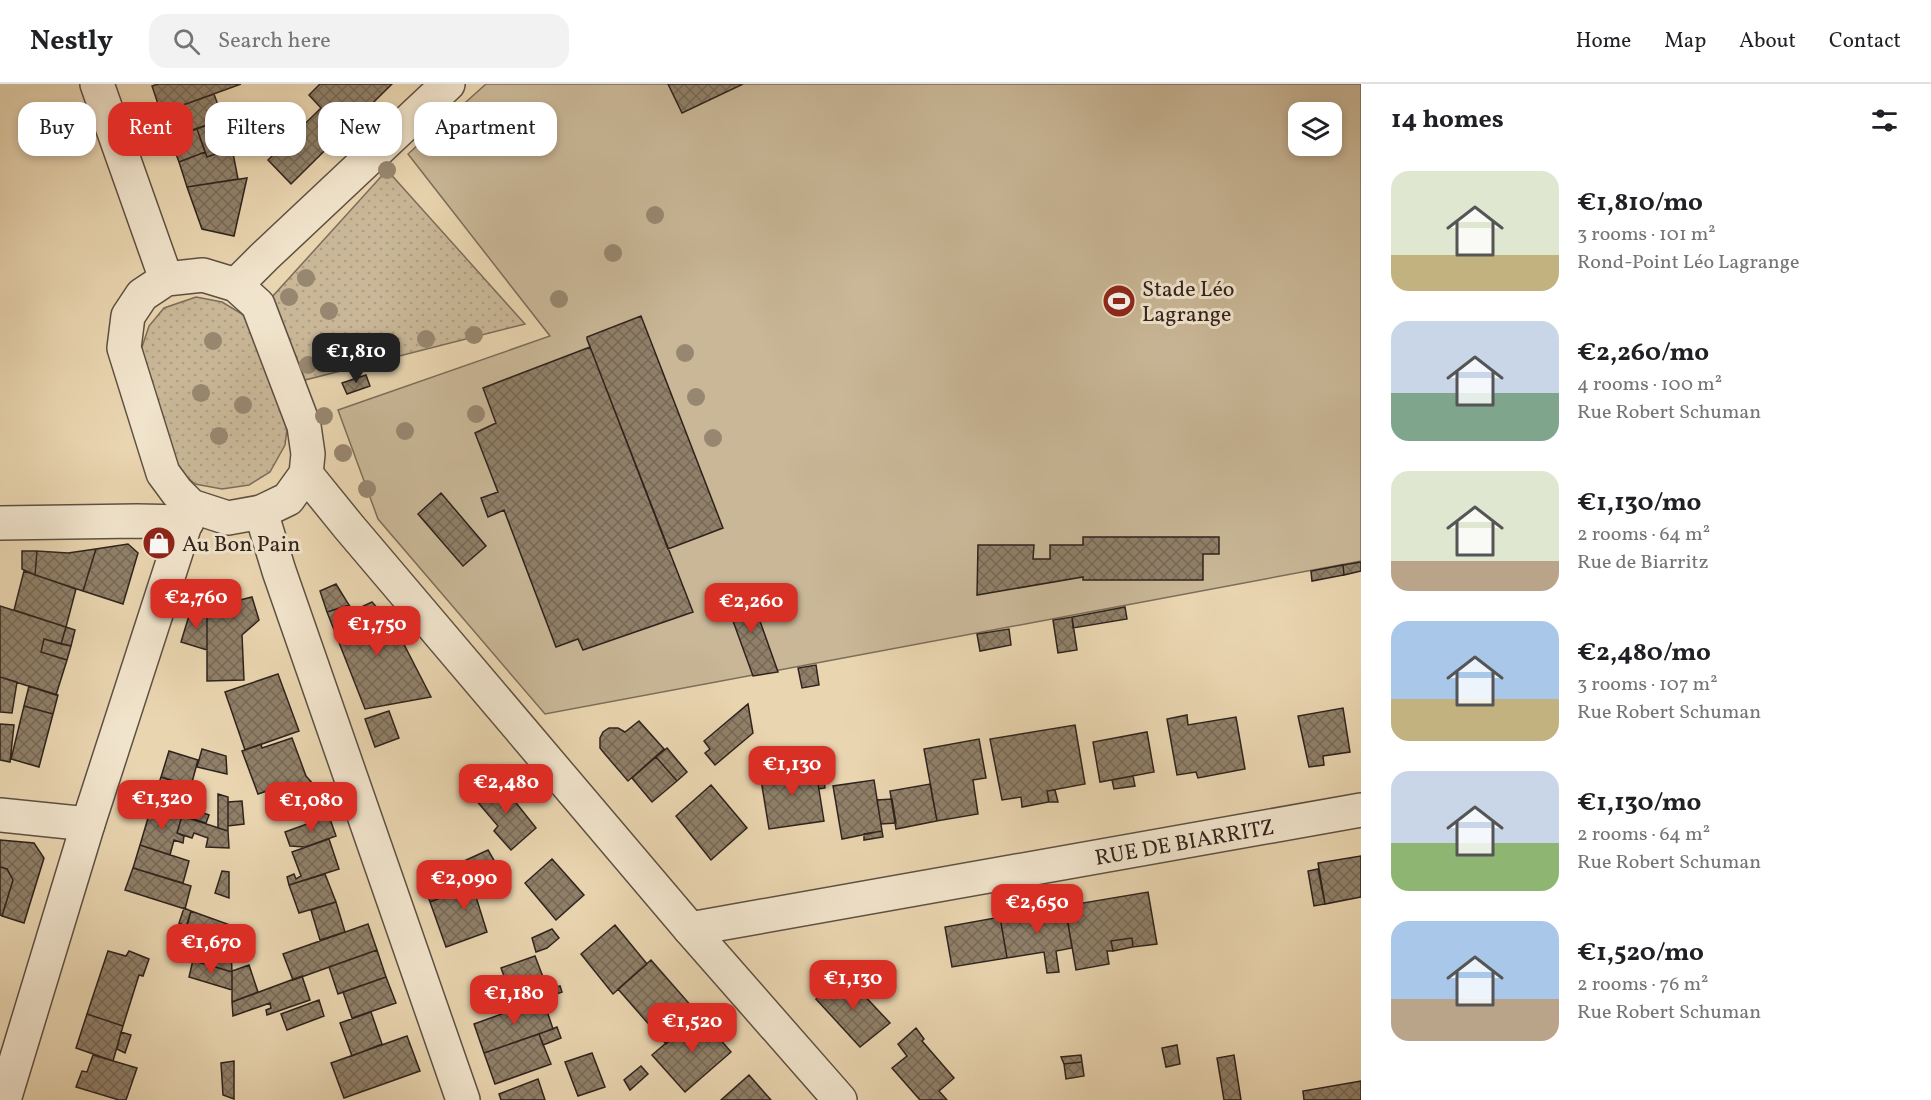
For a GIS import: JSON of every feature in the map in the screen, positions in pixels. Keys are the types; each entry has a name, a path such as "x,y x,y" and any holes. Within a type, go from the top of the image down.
{"street":[{"path":"97,84 166,279"},
{"path":"236,285 448,84"},
{"path":"0,523 137,520 189,514 228,518 261,512 288,499 306,474 308,454 304,426 258,304 236,285 203,275 166,279 142,295 128,316 124,348 163,472 189,514 88,824 4,1100"},
{"path":"306,474 690,929 840,1100"},
{"path":"261,512 279,571 463,1100"},
{"name":"RUE DE BIARRITZ","path":"690,929 1361,810"},
{"path":"0,815 88,824"}],"shaded area":[{"path":"486,84 1361,84 1361,561 545,714 378,519 338,410 550,336 408,154 414,149 414,156 557,156 557,102 466,102"},
{"path":"387,170 525,324 305,380 272,297"},
{"path":"196,297 222,302 247,317 288,421 285,445 270,472 249,485 222,489 195,484 173,465 140,353 149,326 164,308"}],"building":[{"path":"158,84 241,84 191,102 157,102 152,86"},
{"path":"320,84 392,84 374,102 318,102 318,105 309,95"},
{"path":"668,84 743,84 682,113"},
{"path":"214,94 217,102 205,102 205,125 193,130 193,102"},
{"path":"318,111 319,156 291,184 268,160 272,156 306,156 306,123"},
{"path":"205,126 205,151 197,129"},
{"path":"197,129 205,152 179,162 177,156 193,156 193,130"},
{"path":"205,152 207,157 234,156 238,179 187,187 179,162"},
{"path":"247,178 234,236 202,229 187,187"},
{"path":"641,316 723,528 668,549 587,339 587,337"},
{"path":"590,347 693,612 583,650 578,639 556,647 504,510 488,517 481,498 498,492 475,433 496,423 483,388"},
{"path":"366,375 370,386 347,394 342,383"},
{"path":"441,493 486,546 463,566 418,514"},
{"path":"1083,537 1219,537 1219,554 1203,554 1203,580 1083,580 1083,577 977,595 978,545 1034,545 1033,559 1050,559 1050,545 1083,545"},
{"path":"128,544 138,553 123,604 83,591 96,549"},
{"path":"96,549 83,591 35,575 37,551 68,553"},
{"path":"22,551 37,551 35,575 22,569"},
{"path":"1361,562 1361,571 1344,575 1343,565"},
{"path":"1343,565 1344,575 1312,581 1311,571"},
{"path":"24,571 76,589 66,627 14,610"},
{"path":"336,584 349,605 327,612 320,591"},
{"path":"749,590 778,672 753,676 725,599"},
{"path":"252,597 259,620 242,635 244,680 207,681 207,615 213,607"},
{"path":"372,602 396,629 431,697 365,709 327,612 349,605 353,611"},
{"path":"0,606 66,627 61,644 44,639 41,652 67,660 56,695 0,677"},
{"path":"1125,607 1127,619 1073,628 1072,617"},
{"path":"191,609 207,615 207,650 181,642"},
{"path":"1072,617 1077,650 1058,653 1053,620"},
{"path":"66,627 75,630 71,646 61,644"},
{"path":"1009,629 1011,645 980,651 977,634"},
{"path":"44,639 71,646 67,660 41,652"},
{"path":"816,665 819,685 802,688 798,668"},
{"path":"278,674 299,731 245,750 225,692"},
{"path":"0,677 17,682 12,713 0,712"},
{"path":"29,686 58,695 53,714 24,706"},
{"path":"748,704 753,733 715,765 705,753 710,749 704,741"},
{"path":"24,706 53,714 39,767 11,759"},
{"path":"1343,708 1350,752 1323,756 1324,765 1309,767 1298,716"},
{"path":"389,711 399,738 375,747 365,719"},
{"path":"1187,715 1188,725 1236,717 1245,769 1198,778 1196,772 1177,775 1167,719"},
{"path":"639,721 664,749 628,781 600,748 600,738 609,728 618,728 625,732"},
{"path":"0,724 14,725 10,762 0,760"},
{"path":"1075,725 1085,784 1047,791 1049,802 1022,807 1021,797 1002,800 990,739"},
{"path":"1147,732 1154,772 1100,782 1093,742"},
{"path":"292,738 306,776 321,793 283,807 276,788 258,794 242,751 261,744 262,748"},
{"path":"979,739 986,778 973,780 978,814 937,821 924,749"},
{"path":"667,748 687,772 677,781 656,757"},
{"path":"202,749 226,756 227,774 197,767"},
{"path":"169,751 198,760 191,786 161,777"},
{"path":"656,757 677,781 652,802 632,778"},
{"path":"820,757 825,788 819,789 814,758"},
{"path":"785,764 785,770 760,774 759,767"},
{"path":"815,765 824,821 769,829 760,774"},
{"path":"1133,776 1135,786 1114,789 1112,780"},
{"path":"161,777 182,784 173,813 151,808"},
{"path":"498,780 536,828 511,850 494,831 498,826 475,799"},
{"path":"874,780 882,831 842,839 833,786"},
{"path":"182,784 189,786 184,801 178,799"},
{"path":"930,784 937,821 896,829 890,791"},
{"path":"711,785 747,828 711,860 676,816"},
{"path":"1055,790 1058,802 1049,802 1047,791"},
{"path":"218,794 228,797 228,831 218,828"},
{"path":"178,799 199,806 198,811 209,815 206,823 173,813"},
{"path":"892,799 896,823 881,824 877,800"},
{"path":"242,801 244,824 228,826 228,802"},
{"path":"151,808 182,816 177,833 184,836 183,843 174,840 170,855 140,845"},
{"path":"182,816 228,831 229,848 206,847 208,838 194,833 192,838 177,833"},
{"path":"329,816 336,836 305,847 290,846 285,832"},
{"path":"882,831 883,837 864,840 864,834"},
{"path":"329,839 339,869 289,885 287,877 294,874 296,879 301,876 292,852"},
{"path":"0,840 34,843 44,858 24,923 2,916 13,880 7,869 0,867"},
{"path":"140,845 189,861 183,883 133,868"},
{"path":"488,850 502,874 471,886 462,862"},
{"path":"1361,856 1361,897 1325,904 1318,863"},
{"path":"552,859 584,895 556,920 525,883"},
{"path":"462,862 471,886 430,902 421,877"},
{"path":"0,867 7,869 13,880 2,916 0,915"},
{"path":"133,868 191,886 185,909 125,890"},
{"path":"1318,869 1325,904 1314,906 1308,871"},
{"path":"222,871 229,872 229,898 215,893"},
{"path":"504,873 509,885 476,897 487,932 446,947 430,902"},
{"path":"325,874 336,902 299,913 289,885"},
{"path":"1148,892 1157,944 1133,947 1132,938 1111,941 1113,951 1107,951 1109,964 1076,970 1065,906"},
{"path":"336,902 345,932 320,940 311,910"},
{"path":"1065,906 1072,948 1056,951 1059,972 1047,973 1044,952 1007,958 1000,917"},
{"path":"184,908 191,911 187,927 179,923"},
{"path":"191,911 230,925 232,972 177,956"},
{"path":"1000,917 1007,958 952,967 945,927"},
{"path":"368,924 377,950 293,980 283,954"},
{"path":"615,925 647,964 613,994 581,954"},
{"path":"552,929 559,938 547,948 536,952 532,938"},
{"path":"1132,938 1133,947 1113,951 1111,941"},
{"path":"377,950 386,977 338,994 329,967"},
{"path":"108,951 126,956 129,951 149,959 143,976 139,975 123,1026 87,1014"},
{"path":"535,956 548,990 560,986 562,992 516,1009 501,968"},
{"path":"193,960 232,972 232,990 189,977"},
{"path":"651,960 699,1015 666,1044 618,989"},
{"path":"249,965 258,992 232,1002 232,971"},
{"path":"845,975 890,1023 860,1047 816,999"},
{"path":"302,976 310,1000 267,1015 266,1010 271,1008 270,1003 233,1016 232,1002"},
{"path":"386,977 396,1003 352,1018 343,992"},
{"path":"543,999 553,1029 484,1053 474,1024"},
{"path":"319,1000 324,1016 287,1030 281,1014"},
{"path":"371,1012 382,1044 352,1056 340,1023"},
{"path":"87,1014 123,1026 113,1061 76,1048"},
{"path":"699,1015 731,1052 685,1092 652,1055"},
{"path":"557,1027 561,1038 543,1045 539,1034"},
{"path":"916,1028 924,1039 922,1041 954,1078 939,1091 947,1100 920,1100 892,1068 907,1056 898,1044"},
{"path":"121,1032 131,1035 125,1053 117,1049"},
{"path":"539,1034 551,1064 495,1084 484,1053"},
{"path":"407,1036 420,1071 344,1098 331,1063"},
{"path":"1177,1045 1180,1064 1166,1067 1162,1048"},
{"path":"592,1053 605,1087 578,1096 565,1062"},
{"path":"93,1055 137,1068 126,1100 76,1087 82,1071 87,1072"},
{"path":"1081,1055 1082,1062 1064,1064 1061,1057"},
{"path":"1234,1055 1241,1100 1224,1100 1217,1058"},
{"path":"234,1061 234,1099 223,1095 221,1063"},
{"path":"1082,1062 1084,1076 1066,1079 1064,1064"},
{"path":"641,1066 648,1074 630,1090 624,1080"},
{"path":"749,1075 771,1100 721,1100"},
{"path":"538,1079 545,1100 501,1100 499,1094"},
{"path":"1361,1081 1361,1100 1304,1100 1303,1091"}],"place":[{"name":"Stade Léo Lagrange","path":"1119,301"},
{"name":"Au Bon Pain","path":"159,543"}]}
